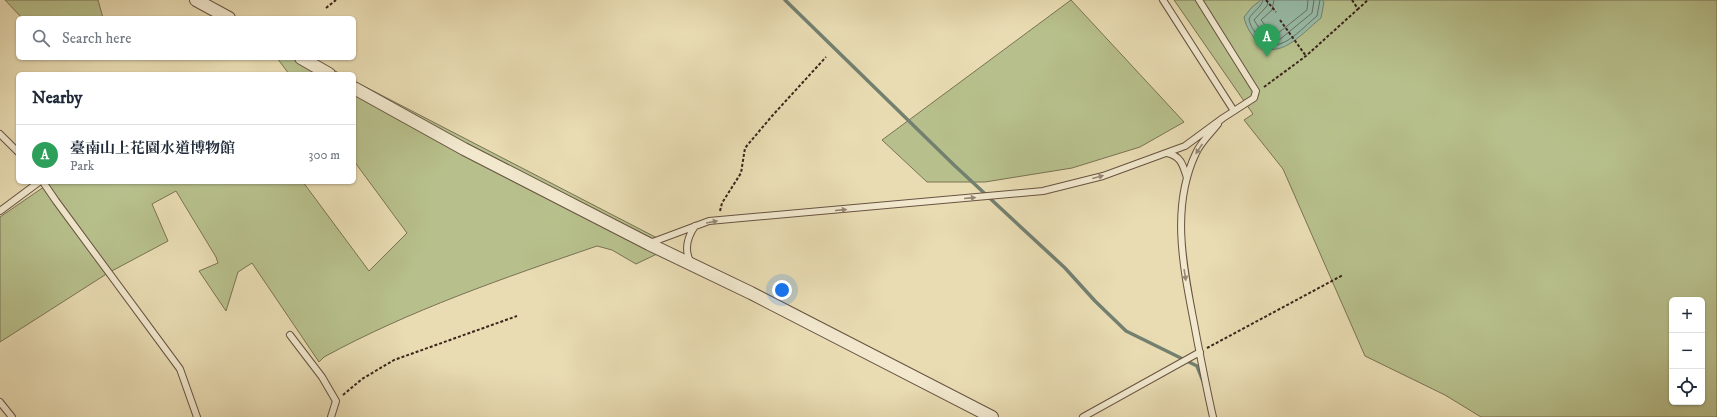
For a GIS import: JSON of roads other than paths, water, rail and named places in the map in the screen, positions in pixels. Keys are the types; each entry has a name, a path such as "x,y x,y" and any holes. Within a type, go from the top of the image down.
{"street":[{"path":"196,0 225,16"},
{"path":"305,60 326,72"},
{"path":"356,89 464,149 649,244 751,292 992,417"}],"lane":[{"path":"1163,0 1234,111"},
{"path":"649,244 695,226 718,220 1043,191 1103,176 1185,146 1223,118 1254,98 1256,91 1199,0"},
{"path":"1213,417 1188,296 1181,251 1182,206 1187,178 1196,152 1223,118"},
{"path":"0,134 16,150"},
{"path":"1165,153 1175,155 1180,160 1187,178"},
{"path":"0,210 36,184"},
{"path":"44,184 180,369 197,417"},
{"path":"692,265 687,256 687,242 689,235 695,226"},
{"path":"290,335 322,377 336,401 331,417"},
{"path":"1083,417 1200,352"},
{"path":"0,402 12,417"}],"water":[{"path":"1261,0 1322,0 1324,2 1321,18 1289,44 1280,48 1272,49 1263,46 1255,39 1248,28 1244,17 1252,7"}],"waterway":[{"path":"785,0 954,165 1065,268 1095,301 1126,331 1197,366 1203,381"}],"place":[{"name":"臺南山上花園水道博物館","path":"1267,57"}]}
